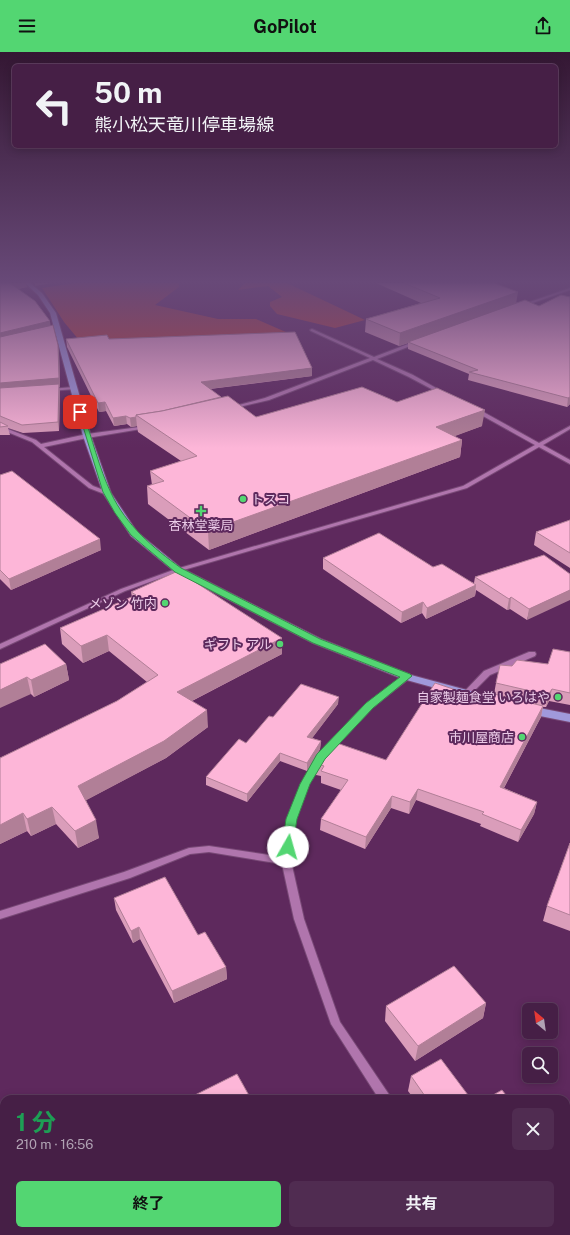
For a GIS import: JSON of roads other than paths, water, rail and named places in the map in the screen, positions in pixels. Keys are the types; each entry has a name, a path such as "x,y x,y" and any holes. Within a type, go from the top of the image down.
{"main road":[{"path":"56,338 73,388 87,436 107,492 119,513 134,534 178,570 317,641 407,676 515,706 570,718"}],"street":[{"path":"330,338 446,394"},
{"path":"226,410 267,399 422,340"},
{"path":"43,390 73,388"},
{"path":"467,405 570,462"},
{"path":"40,446 87,436 156,426"},
{"path":"0,427 24,436 40,446 91,487 107,492"},
{"path":"0,647 124,590 178,570 465,487 570,427"},
{"path":"467,693 487,673 532,654"},
{"path":"383,1095 336,1024 299,919 286,862 292,819 305,784 321,756 369,706 407,676"},
{"path":"0,915 127,875 189,851 209,849 286,862"}],"place":[{"name":"トスコ","path":"243,499"},
{"name":"杏林堂薬局","path":"201,511"},
{"name":"メゾン 竹内","path":"165,603"},
{"name":"ギフト アル","path":"280,644"},
{"name":"自家製麺食堂 いろはや","path":"558,697"},
{"name":"市川屋商店","path":"522,737"}]}
